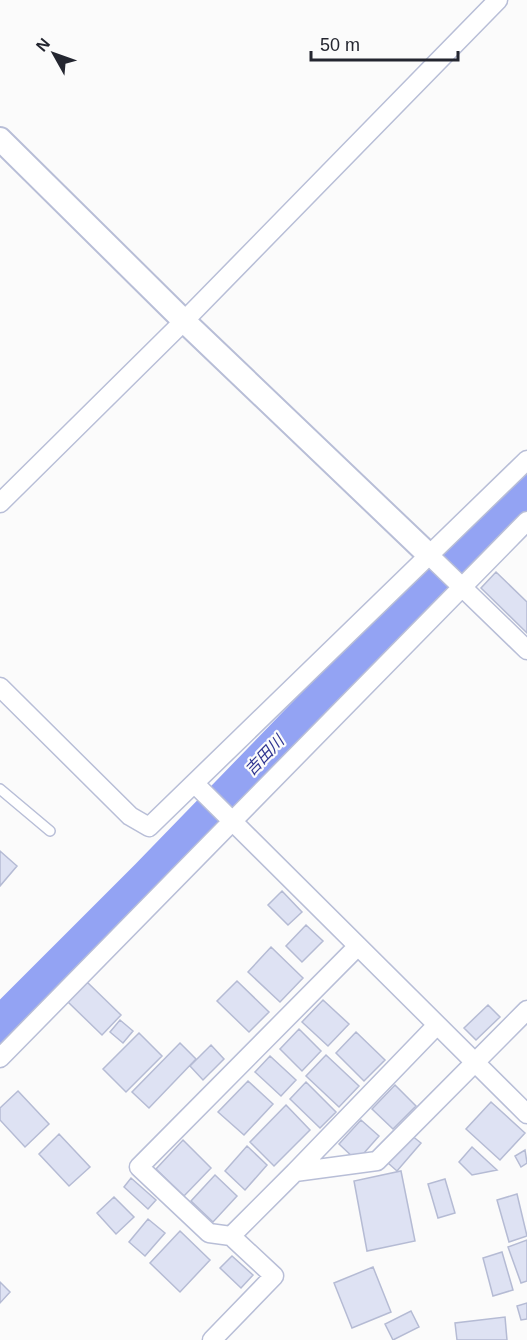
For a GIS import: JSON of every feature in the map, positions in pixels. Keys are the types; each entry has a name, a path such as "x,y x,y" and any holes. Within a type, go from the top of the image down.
{"street":[{"path":"0,503 184,321 498,0"},
{"path":"0,139 184,321 527,650"},
{"path":"0,687 130,816 149,827 527,460"},
{"path":"0,1058 527,521"},
{"path":"195,784 527,1114"},
{"path":"212,1340 274,1276 231,1236 209,1233 139,1167 358,946"},
{"path":"295,1172 377,1161 527,1010"},
{"path":"231,1236 436,1024"}],"lane":[{"path":"0,789 50,831"}],"building":[{"path":"496,572 527,602 527,633 481,588"},
{"path":"0,851 17,866 0,886"},
{"path":"282,891 302,912 288,925 268,905"},
{"path":"306,925 323,941 302,962 286,946"},
{"path":"271,947 303,978 280,1002 248,972"},
{"path":"237,981 269,1012 249,1032 217,1001"},
{"path":"87,982 121,1015 102,1035 68,1002"},
{"path":"323,1000 349,1024 328,1046 302,1022"},
{"path":"488,1005 500,1017 476,1040 464,1028"},
{"path":"120,1020 133,1031 123,1043 110,1032"},
{"path":"299,1029 321,1051 302,1071 280,1049"},
{"path":"356,1032 385,1060 364,1081 336,1053"},
{"path":"139,1033 162,1056 126,1092 103,1069"},
{"path":"180,1043 196,1059 149,1108 132,1092"},
{"path":"211,1045 224,1059 203,1080 190,1066"},
{"path":"326,1055 359,1086 339,1107 306,1076"},
{"path":"270,1056 296,1080 281,1096 255,1072"},
{"path":"248,1081 273,1104 244,1135 218,1112"},
{"path":"306,1082 336,1112 320,1128 290,1099"},
{"path":"395,1085 416,1106 393,1129 372,1109"},
{"path":"18,1091 49,1124 25,1147 0,1120 0,1108"},
{"path":"491,1102 525,1133 500,1160 466,1129"},
{"path":"286,1105 310,1130 274,1166 250,1142"},
{"path":"361,1120 379,1136 357,1161 339,1144"},
{"path":"59,1134 90,1167 69,1186 39,1154"},
{"path":"411,1135 421,1143 397,1171 388,1163"},
{"path":"183,1140 211,1168 184,1196 156,1169"},
{"path":"247,1146 267,1165 245,1190 225,1171"},
{"path":"472,1147 497,1170 472,1175 459,1162"},
{"path":"525,1150 527,1163 521,1167 515,1156"},
{"path":"401,1171 415,1241 367,1251 354,1181"},
{"path":"215,1175 237,1196 213,1222 191,1201"},
{"path":"131,1178 156,1200 148,1209 124,1187"},
{"path":"445,1179 455,1213 438,1218 428,1184"},
{"path":"517,1194 527,1236 509,1242 497,1200"},
{"path":"114,1197 134,1217 116,1234 97,1213"},
{"path":"148,1219 165,1233 145,1256 129,1242"},
{"path":"180,1231 210,1260 180,1292 150,1263"},
{"path":"527,1240 527,1281 521,1283 508,1247"},
{"path":"502,1252 513,1290 493,1296 483,1258"},
{"path":"232,1256 253,1275 241,1288 220,1268"},
{"path":"373,1267 391,1312 352,1328 334,1283"},
{"path":"0,1282 10,1292 0,1303"},
{"path":"527,1303 527,1319 521,1320 517,1306"},
{"path":"411,1311 419,1327 393,1340 385,1324"},
{"path":"505,1317 507,1340 457,1340 455,1323"}],"waterway":[{"name":"吉田川","path":"0,1025 148,877 527,486"}]}
